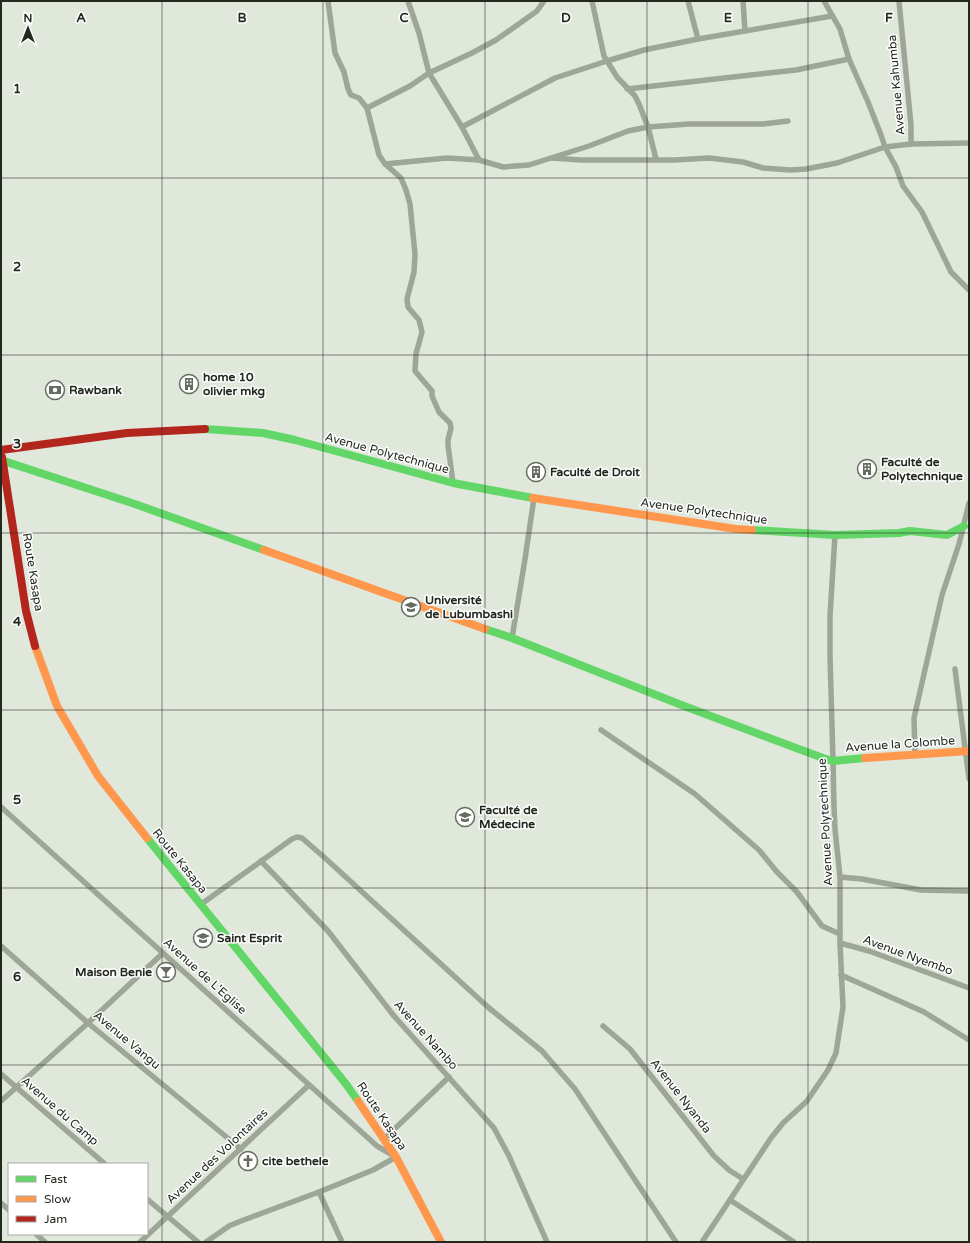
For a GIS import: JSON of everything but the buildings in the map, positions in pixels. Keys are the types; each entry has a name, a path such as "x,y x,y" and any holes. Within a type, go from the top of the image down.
{"street":[{"path":"328,1 335,53 344,72 348,89 351,95 359,98 367,108 377,149 385,164 401,178 410,204 415,254 414,272 407,299 408,307 419,320 422,332 416,354 415,371 432,391 438,412 450,423 451,428 448,446 452,484"},
{"path":"408,1 419,33 429,73 462,127 479,160"},
{"path":"367,108 410,86 429,73 496,40 536,10 544,1"},
{"path":"592,1 603,52 617,77 635,96 648,127 656,160"},
{"path":"688,1 698,39"},
{"path":"743,1 745,30"},
{"path":"824,1 843,37 849,59 868,102 885,147 903,186 922,212 951,272 969,290"},
{"name":"Avenue Kahumba","path":"899,1 911,125 911,144"},
{"path":"462,127 555,78 607,61 644,50 698,39 832,16"},
{"path":"628,89 796,70 849,59"},
{"path":"385,164 447,158 479,160 503,167 529,165 590,146 628,131 648,127 689,124 763,124 788,121"},
{"path":"551,158 581,160 656,160 709,158 743,162 763,168 790,170 806,169 837,163 885,147 911,144 969,143"},
{"name":"Avenue Polytechnique","path":"1,450 126,432 202,428 264,433 452,484 736,529 835,535 830,616 830,656 834,761 834,829 840,877 840,943 843,1007 834,1058 822,1080 807,1101 783,1122 771,1138 702,1242"},
{"name":"Route Kasapa","path":"1,450 26,611 37,652 57,706 98,776 346,1084 396,1157 441,1242"},
{"path":"2,460 246,543 384,592 484,630 512,638 684,706 834,761"},
{"path":"512,638 526,558 534,498"},
{"path":"915,754 914,718 942,595 960,544 969,503"},
{"path":"835,535 910,532 947,535 964,526"},
{"path":"955,669 967,751 969,779"},
{"path":"601,730 695,794 759,850 777,872 797,892 822,926 840,934"},
{"name":"Avenue la Colombe","path":"834,761 967,751"},
{"name":"Avenue de L'Eglise","path":"1,807 377,1146 396,1157"},
{"path":"200,904 292,839 297,837 302,838 489,1008 542,1051 575,1089 676,1242"},
{"name":"Avenue Nambo","path":"261,860 328,931 394,1016 494,1128 509,1156 547,1242"},
{"path":"840,877 862,879 922,890 969,891"},
{"name":"Avenue Nyembo","path":"840,943 870,951 969,988"},
{"name":"Avenue Vangu","path":"1,946 88,1023 241,1149"},
{"path":"1,1101 163,953"},
{"path":"841,975 924,1012 969,1040"},
{"name":"Avenue Nyanda","path":"604,1026 630,1049 714,1156 729,1170 743,1179"},
{"name":"Avenue du Camp","path":"1,1074 105,1163"},
{"path":"384,1139 449,1077"},
{"name":"Avenue des Volontaires","path":"148,1235 309,1085"},
{"path":"206,1242 229,1226 241,1220 320,1192 373,1170 396,1157"},
{"path":"320,1192 342,1242"},
{"path":"148,1200 198,1242"},
{"path":"730,1200 794,1242"},
{"path":"37,1235 45,1242"},
{"name":"Avenue des Volontaires","path":"140,1242 148,1235"}],"traffic: fast":[{"path":"205,429 263,433 295,440 453,483 533,498"},
{"path":"1,460 132,503 264,550"},
{"path":"752,530 835,535 899,533 910,531 947,535 964,526"},
{"path":"485,629 512,638 684,706 823,758 833,761 865,758"},
{"path":"147,838 346,1084 358,1101"}],"traffic: slow":[{"path":"533,498 736,529 752,530"},
{"path":"264,550 485,629"},
{"path":"35,646 57,706 98,776 147,838"},
{"path":"865,758 969,751"},
{"path":"358,1101 396,1157 441,1242"}],"traffic: jam":[{"path":"1,450 127,433 205,429"},
{"path":"2,457 26,611 35,646"}],"place":[{"name":"home 10 olivier mkg","path":"189,384"},
{"name":"Rawbank","path":"55,390"},
{"name":"Faculté de Polytechnique","path":"867,469"},
{"name":"Faculté de Droit","path":"536,472"},
{"name":"Université de Lubumbashi","path":"411,607"},
{"name":"Faculté de Médecine","path":"465,817"},
{"name":"Saint Esprit","path":"203,938"},
{"name":"Maison Benie","path":"166,972"},
{"name":"cite bethele","path":"248,1161"}]}
